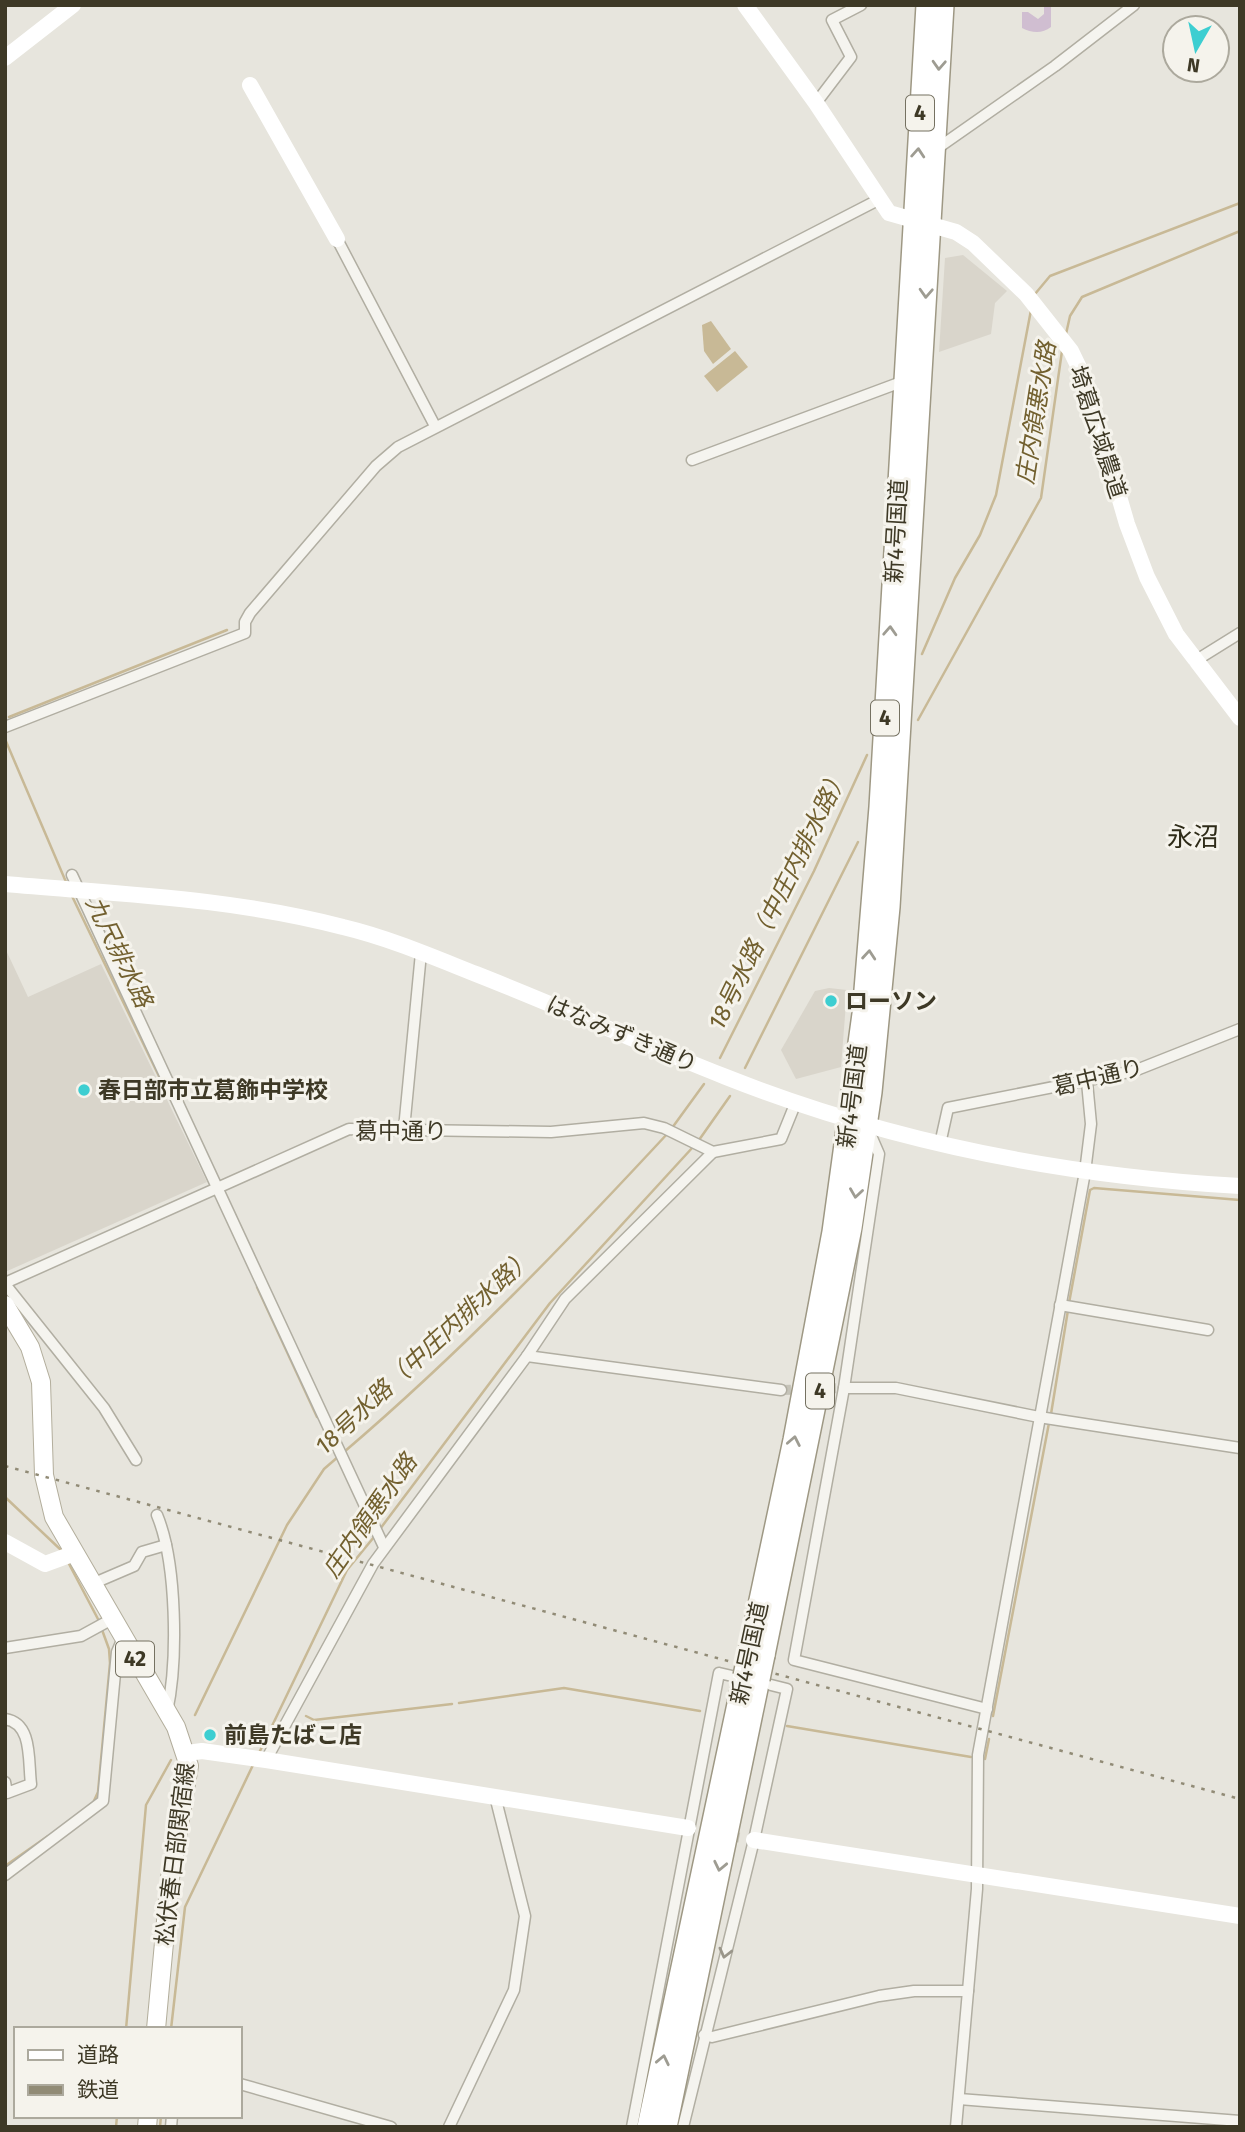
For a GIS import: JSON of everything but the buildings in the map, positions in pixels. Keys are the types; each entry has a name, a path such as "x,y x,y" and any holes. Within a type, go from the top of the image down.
{"highway":[{"name":"新4号国道","path":"858,1123 889,907 922,223 927,5"},
{"name":"新4号国道","path":"666,2127 757,1653 842,1280 858,1123 874,894 904,381 922,223 935,150 943,5"},
{"name":"新4号国道","path":"648,2127 752,1679"}],"main road":[{"name":"松伏春日部関宿線","path":"5,1305 24,1336 37,1365 43,1399 47,1495 54,1517 167,1712 187,1753 188,1781 170,1878 156,2027"}],"street":[{"path":"5,58 73,5"},
{"name":"埼葛広域農道","path":"745,5 816,103 889,213 956,232 973,243 1026,294 1060,336 1085,380 1137,554 1176,634 1240,718"},
{"path":"816,103 851,57 832,20 861,5"},
{"path":"935,150 1055,66 1134,5"},
{"path":"250,85 337,239 435,426"},
{"path":"5,727 245,632 245,622 250,613 376,466 398,447 878,200"},
{"path":"692,460 904,381"},
{"path":"1195,661 1240,633"},
{"name":"はなみずき通り","path":"5,884 72,886 204,901 344,927 422,953 725,1077 858,1123 940,1144 1085,1172 1240,1186"},
{"path":"72,886 217,1186 382,1543"},
{"path":"404,1129 422,953"},
{"name":"葛中通り","path":"940,1144 945,1112 952,1107 1087,1082 1171,1058 1240,1029"},
{"path":"956,2127 977,1875 978,1755 1085,1172 1091,1124 1087,1082"},
{"path":"266,1760 382,1543 527,1356 565,1299 713,1152 781,1139 796,1102"},
{"name":"葛中通り","path":"5,1284 217,1186 349,1129 551,1132 644,1123 664,1128 713,1152"},
{"path":"858,1123 879,1154 844,1388 794,1660 987,1709"},
{"path":"5,1284 104,1408 136,1460"},
{"path":"1060,1305 1208,1330"},
{"path":"527,1356 781,1390"},
{"path":"844,1388 896,1388 1039,1417 1240,1448"},
{"path":"158,1515 166,1536 173,1632 173,1670 167,1712"},
{"path":"5,1542 45,1564 75,1553"},
{"path":"92,1584 134,1566 142,1552 166,1545"},
{"path":"5,1648 81,1636 112,1619"},
{"path":"5,1875 103,1801 117,1652 123,1638"},
{"path":"632,2127 694,1829 719,1673 787,1689 747,1839 683,2127"},
{"path":"5,1719 16,1720 25,1730 31,1784 7,1793 5,1782"},
{"path":"187,1753 201,1751 266,1760 496,1801 694,1829"},
{"path":"449,2127 514,1990 524,1932 525,1916 496,1801"},
{"path":"747,1839 1240,1916"},
{"path":"704,2035 712,2037 879,1996 914,1991 968,1991"},
{"path":"242,2085 391,2127"},
{"path":"959,2099 1240,2121"}],"shaded area":[{"path":"1044,5 1051,5 1051,27 1037,32 1022,28 1022,12 1028,12 1038,19 1044,14"},
{"path":"963,255 1007,291 995,303 991,334 939,352 945,258"},
{"path":"711,321 731,349 713,364 704,351 702,325"},
{"path":"735,351 748,367 717,392 704,376"},
{"name":"春日部市立葛飾中学校","path":"5,948 28,997 101,964 207,1182 5,1272"},
{"path":"829,988 847,990 841,1067 796,1079 781,1050 815,991"}],"waterway":[{"name":"18号水路（中庄内排水路）","path":"1035,294 1050,276 1240,203"},
{"name":"庄内領悪水路","path":"1066,334 1070,316 1082,297 1240,231"},
{"name":"18号水路（中庄内排水路）","path":"922,654 955,578 980,535 996,495 1031,310"},
{"name":"庄内領悪水路","path":"918,720 1041,498 1062,351"},
{"path":"9,717 227,630"},
{"name":"九尺排水路","path":"5,739 66,882"},
{"name":"18号水路（中庄内排水路）","path":"720,1058 814,871 867,755"},
{"name":"庄内領悪水路","path":"745,1068 858,842"},
{"name":"九尺排水路","path":"71,894 170,1099"},
{"name":"18号水路（中庄内排水路）","path":"672,1128 704,1084"},
{"name":"庄内領悪水路","path":"699,1140 730,1096"},
{"name":"18号水路（中庄内排水路）","path":"344,1452 429,1376 511,1297 668,1133"},
{"name":"庄内領悪水路","path":"380,1529 550,1303 693,1147"},
{"path":"1069,1303 1090,1190 1094,1188 1240,1200"},
{"name":"九尺排水路","path":"257,1287 317,1417"},
{"path":"1051,1414 1068,1310"},
{"path":"993,1716 1049,1423"},
{"name":"18号水路（中庄内排水路）","path":"195,1715 287,1525 324,1469 339,1456"},
{"path":"5,1497 61,1550"},
{"name":"庄内領悪水路","path":"259,1753 347,1570 374,1537"},
{"path":"68,1562 99,1621"},
{"path":"93,1803 98,1792 110,1663 109,1649 101,1627"},
{"path":"459,1703 564,1688 700,1711"},
{"path":"306,1716 314,1720 452,1704"},
{"path":"787,1726 971,1757"},
{"path":"985,1759 989,1739"},
{"name":"18号水路（中庄内排水路）","path":"126,2027 146,1805 171,1760"},
{"name":"庄内領悪水路","path":"171,2027 185,1907 253,1765"},
{"path":"5,1866 48,1836"},
{"name":"18号水路（中庄内排水路）","path":"116,2127 117,2118"},
{"name":"庄内領悪水路","path":"160,2127 161,2118"}],"tunnel":[{"path":"781,1390 844,1388"},
{"path":"700,1830 741,1838"}],"railway":[{"path":"5,1466 1240,1799"}],"place":[{"name":"ローソン","path":"831,1001"},
{"name":"春日部市立葛飾中学校","path":"84,1090"},
{"name":"前島たばこ店","path":"210,1735"}],"district":[{"name":"永沼","path":"1193,837"}]}
